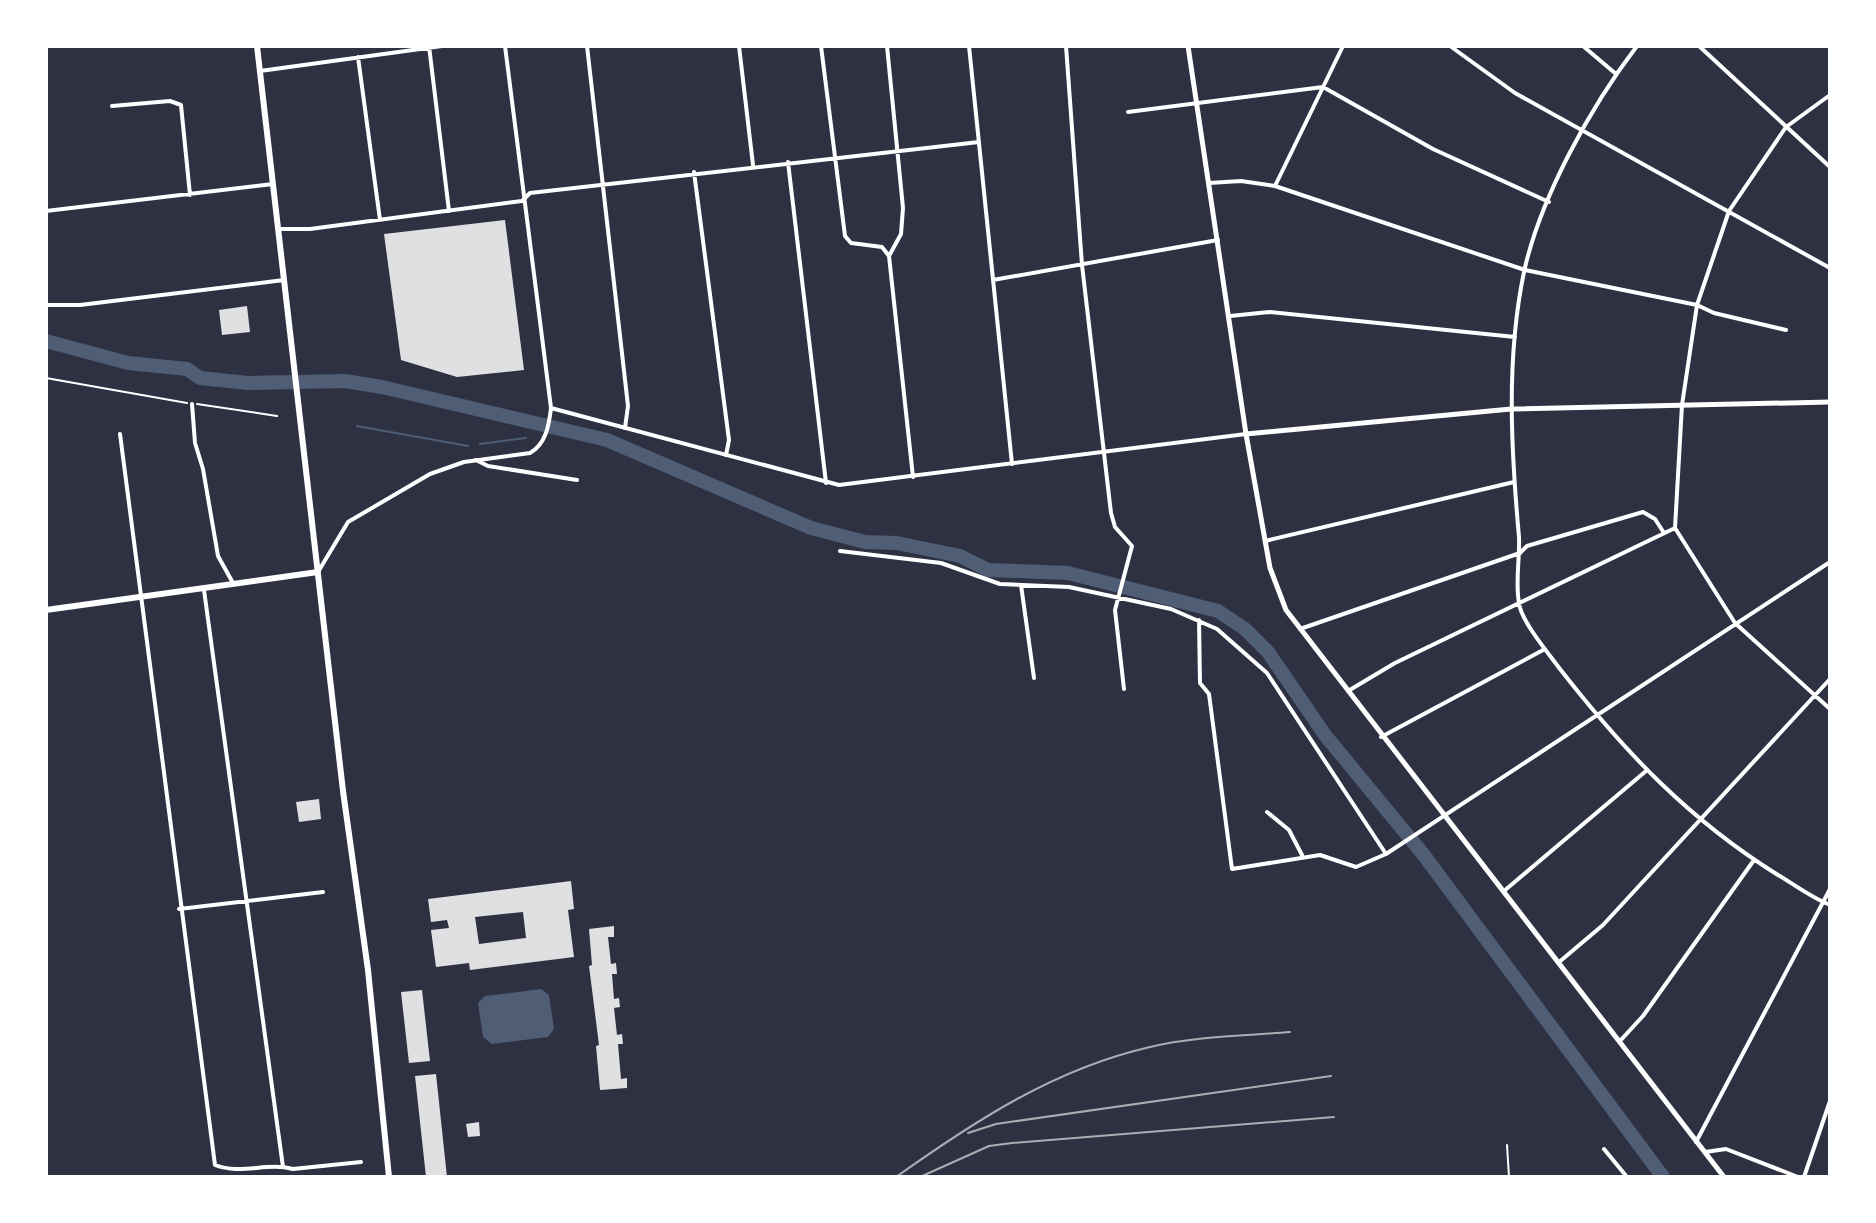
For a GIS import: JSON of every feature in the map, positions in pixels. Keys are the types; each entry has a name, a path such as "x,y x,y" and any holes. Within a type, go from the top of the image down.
{"main road":[{"path":"257,46 368,970 389,1177"},
{"path":"1188,46 1246,434 1265,541 1280,597 1299,630 1724,1177"},
{"path":"1246,434 1511,409 1830,402"},
{"path":"46,610 318,572"}],"street":[{"path":"378,46 379,54"},
{"path":"260,71 442,46"},
{"path":"318,572 348,522 430,474 476,460 530,453 545,436 551,408 522,201 505,46"},
{"path":"587,46 628,406 625,428"},
{"path":"739,46 753,165"},
{"path":"821,46 845,236 851,243 882,247 889,256 913,477"},
{"path":"887,46 903,208 901,234 889,256"},
{"path":"969,46 1012,464"},
{"path":"1066,46 1082,265 1113,522 1132,546 1115,610 1124,689"},
{"path":"1275,186 1343,46"},
{"path":"1450,46 1515,93 1830,268"},
{"path":"1583,46 1616,74"},
{"path":"1637,46 1581,130 1549,202 1525,270 1515,337 1511,409 1520,553 1518,605 1545,649 1596,714 1678,803 1754,860 1830,905"},
{"path":"1699,46 1830,167"},
{"path":"430,47 449,211"},
{"path":"358,57 380,220"},
{"path":"1128,112 1323,87 1433,149 1549,202"},
{"path":"1830,95 1786,127 1729,211 1697,305 1682,405 1675,528 1735,623 1830,709"},
{"path":"112,106 170,101 181,105 190,195"},
{"path":"278,229 380,220 522,201 530,193 603,183 979,142"},
{"path":"788,162 826,483"},
{"path":"693,172 729,440 726,455"},
{"path":"1209,183 1241,181 1275,186 1525,270 1697,305 1714,313 1786,330"},
{"path":"46,211 273,184"},
{"path":"993,280 1218,240"},
{"path":"46,305 92,304 284,280"},
{"path":"1230,316 1269,312 1515,337"},
{"path":"192,404 195,443 218,556 234,585"},
{"path":"551,408 826,483 851,484 1246,434"},
{"path":"120,434 179,909 215,1165 230,1171 361,1162"},
{"path":"476,460 488,466 577,480"},
{"path":"1265,541 1514,482"},
{"path":"1299,630 1520,553 1527,546 1643,512 1655,519 1664,533"},
{"path":"1347,692 1395,663 1675,528"},
{"path":"840,551 885,559 929,561 985,581 1069,587 1171,609 1199,620 1230,638 1267,673 1386,854"},
{"path":"1199,620 1200,683 1209,694 1232,869 1302,855 1320,855 1356,867 1399,849 1596,714 1830,562"},
{"path":"1021,585 1034,678"},
{"path":"204,590 283,1167"},
{"path":"1381,737 1545,649"},
{"path":"1557,963 1603,925 1830,679"},
{"path":"1502,893 1646,771"},
{"path":"1267,812 1289,830 1302,855"},
{"path":"1619,1042 1643,1016 1754,860"},
{"path":"1696,1142 1830,889"},
{"path":"179,909 323,892"},
{"path":"1705,1152 1726,1149 1801,1177 1830,1101"},
{"path":"1604,1149 1627,1177"}],"lane":[{"path":"1507,1145 1509,1177"}],"path":[{"path":"46,378 277,416"}],"water":[{"path":"541,989 549,995 554,1029 548,1037 492,1044 483,1037 478,1003 485,996"}],"building":[{"path":"505,220 524,370 457,377 401,360 384,234"},
{"path":"247,306 250,332 222,335 219,310"},
{"path":"319,799 321,819 299,822 296,802"},
{"path":"571,881 574,909 568,910 574,957 470,970 469,963 436,967 431,930 449,928 447,920 431,922 428,899","holes":["523,912 526,938 479,944 475,917"]},
{"path":"614,926 614,937 608,937 611,964 616,963 617,974 612,974 614,999 619,998 620,1007 614,1008 617,1035 622,1034 623,1044 618,1044 621,1079 627,1078 627,1088 600,1090 596,1046 599,1045 589,966 592,965 589,929"},
{"path":"422,990 430,1061 409,1063 401,992"},
{"path":"436,1074 447,1177 426,1177 415,1076"},
{"path":"479,1122 480,1136 468,1137 466,1124"}],"waterway":[{"path":"46,341 128,363 187,369 200,378 248,383 345,381 382,387 607,440 811,528 865,542 897,543 960,556 988,570 1068,573 1218,611 1245,629 1268,652 1325,735 1423,854 1663,1177"},
{"path":"357,426 468,446"},
{"path":"480,444 526,438"}],"railway":[{"path":"896,1177 986,1117 1081,1069 1167,1043 1290,1032"},
{"path":"968,1133 996,1124 1331,1076"},
{"path":"920,1177 989,1146 1334,1117"}]}
